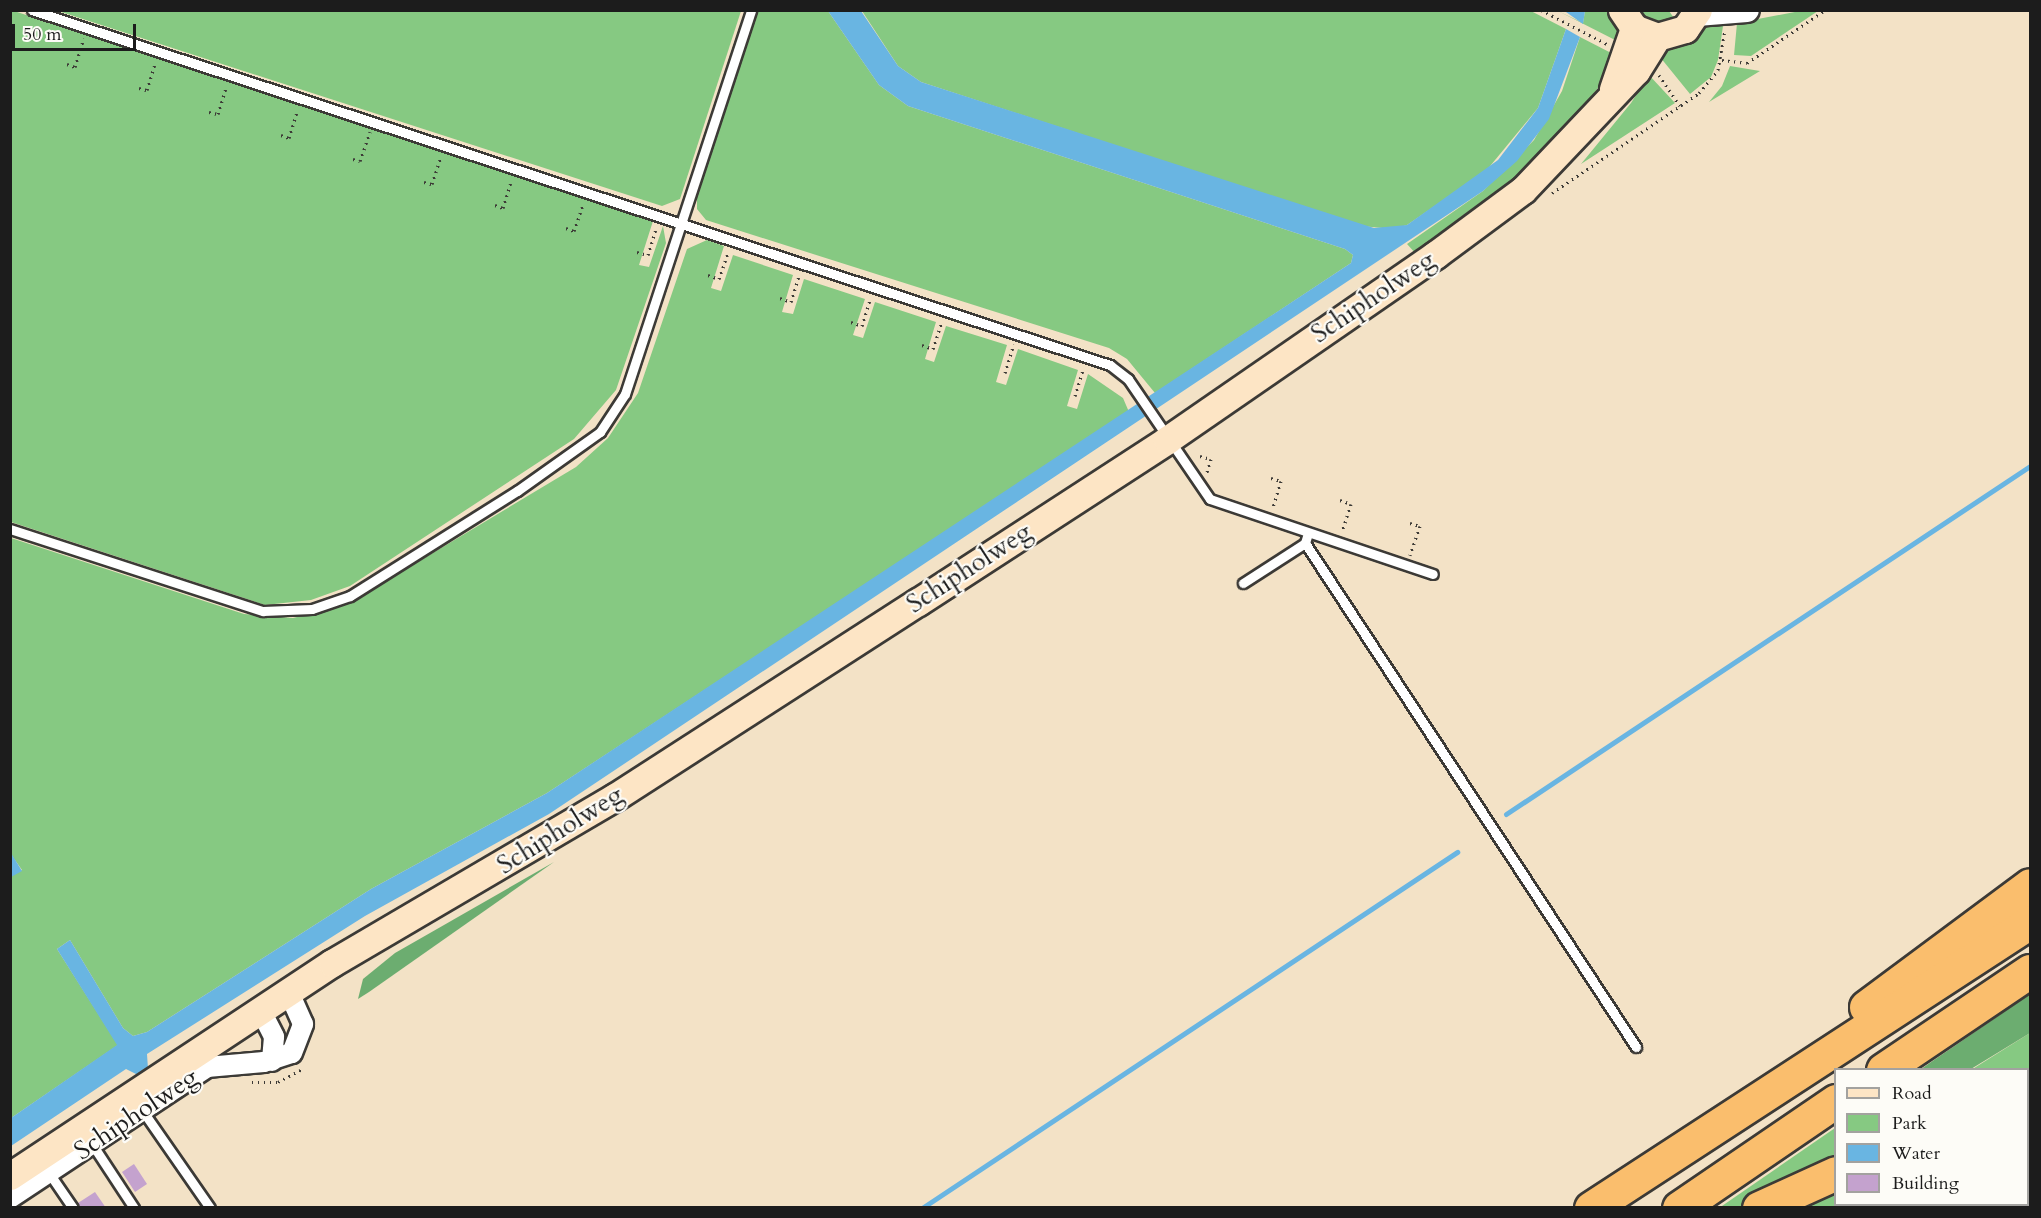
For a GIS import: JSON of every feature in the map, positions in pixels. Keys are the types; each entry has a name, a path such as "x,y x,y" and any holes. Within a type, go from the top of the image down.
{"highway":[{"path":"1725,1117 2031,885"},
{"path":"1591,1208 1725,1117 2031,922"},
{"path":"1886,1068 2031,971"},
{"path":"1679,1208 1834,1102"},
{"path":"1759,1208 1834,1174"}],"main road":[{"path":"1638,25 1685,29 1697,12"},
{"name":"Schipholweg","path":"10,1176 155,1093 260,1009 288,991 615,797 1159,429 1480,223 1572,142 1612,93 1636,71 1638,25"}],"street":[{"path":"1697,12 1737,12"},
{"path":"260,1009 274,1037 272,1061 292,1053 303,1034 288,991"},
{"name":"Schipholweg","path":"10,1198 92,1144 155,1093 219,1063 272,1061"}],"lane":[{"path":"32,10 1088,357 1119,370 1210,499 1268,520 1307,538 1338,543 1433,574"},
{"path":"10,529 263,611 312,609 350,596 600,432 625,394 683,224 751,10"},
{"path":"1243,584 1307,538"},
{"path":"1307,538 1636,1047"},
{"path":"155,1093 210,1208"},
{"path":"92,1144 134,1208"},
{"path":"49,1173 73,1208"}],"path":[{"path":"1541,10 1587,34"},
{"path":"1722,60 1746,63 1825,10"},
{"path":"1680,106 1709,84 1722,60 1737,12"},
{"path":"67,64 75,67 87,28"},
{"path":"139,88 147,90 159,51"},
{"path":"210,112 218,114 230,74"},
{"path":"281,135 289,138 302,98"},
{"path":"353,159 360,161 373,122"},
{"path":"424,182 432,184 444,145"},
{"path":"495,205 503,208 516,168"},
{"path":"566,228 574,231 587,192"},
{"path":"637,252 648,255 660,216"},
{"path":"708,275 720,279 732,239"},
{"path":"780,298 791,302 803,263"},
{"path":"851,322 862,326 874,286"},
{"path":"922,345 933,349 945,310"},
{"path":"1005,373 1017,334"},
{"path":"1075,396 1088,357"},
{"path":"1268,520 1281,481 1271,478"},
{"path":"1338,543 1351,504 1340,500"},
{"path":"1407,566 1420,526 1410,523"}],"green space":[{"path":"11,10 653,221 639,265 649,267 663,226 666,243 616,390 574,439 350,586 311,600 265,605 11,522"},
{"path":"741,10 680,199 662,206 58,11"},
{"path":"1529,10 1566,29 1538,108 1486,171 1407,225 1393,229 1361,226 921,82 898,66 862,11"},
{"path":"755,11 828,11 879,85 908,106 1345,249 1353,255 1351,263 1155,393 1127,359 1109,348 706,220 697,209 697,196"},
{"path":"1558,11 1583,23 1585,11 1617,11 1619,42"},
{"path":"1637,11 1669,11 1674,18 1652,22"},
{"path":"1800,11 1818,11 1751,56 1734,55 1737,23"},
{"path":"1710,23 1723,26 1718,60 1711,77 1690,94 1660,57 1668,45 1693,39"},
{"path":"1580,37 1617,56 1598,88 1559,137 1502,194 1417,255 1407,244 1483,191 1534,140 1562,91"},
{"path":"1730,66 1760,71 1709,102 1722,86"},
{"path":"1649,75 1675,103 1581,164 1631,103"},
{"path":"707,240 724,246 711,288 721,291 733,255 793,275 782,312 793,314 804,279 865,299 853,335 863,338 875,302 936,322 925,359 934,362 946,326 1007,345 996,382 1006,385 1018,349 1078,370 1067,406 1077,409 1088,374 1123,398 1129,412 547,793 371,889 147,1032 133,1036 123,1028 70,940 57,949 118,1045 11,1118 10,876 22,870 10,853 11,538 244,614 293,618 348,604 576,467 608,438 638,393 687,249"},
{"path":"554,862 358,999 363,979 395,953"},
{"path":"2030,994 2030,1033 1973,1068 1922,1068"},
{"path":"2030,1033 2030,1087 2029,1068 1974,1068"},
{"path":"1834,1129 1834,1166 1740,1207 1719,1208"},
{"path":"1834,1190 1834,1206 1838,1206 1797,1208"}],"water":[{"path":"828,11 861,11 898,66 921,82 1374,228 1407,225 1498,160 1538,108 1566,29 1580,37 1549,119 1517,161 1483,191 549,814 365,916 147,1054 148,1069 140,1076 126,1069 11,1146 11,1118 117,1045 57,949 70,940 123,1028 133,1036 147,1032 371,889 547,793 1351,263 1353,255 1345,249 908,106 879,85"},
{"path":"1566,11 1585,11 1583,24 1566,12"},
{"path":"11,853 22,871 11,877 10,876"}],"building":[{"path":"134,1164 147,1184 135,1192 122,1172"},
{"path":"95,1192 106,1208 80,1208 78,1203"}],"waterway":[{"path":"1506,814 2030,466"},
{"path":"922,1208 1457,852"}]}
